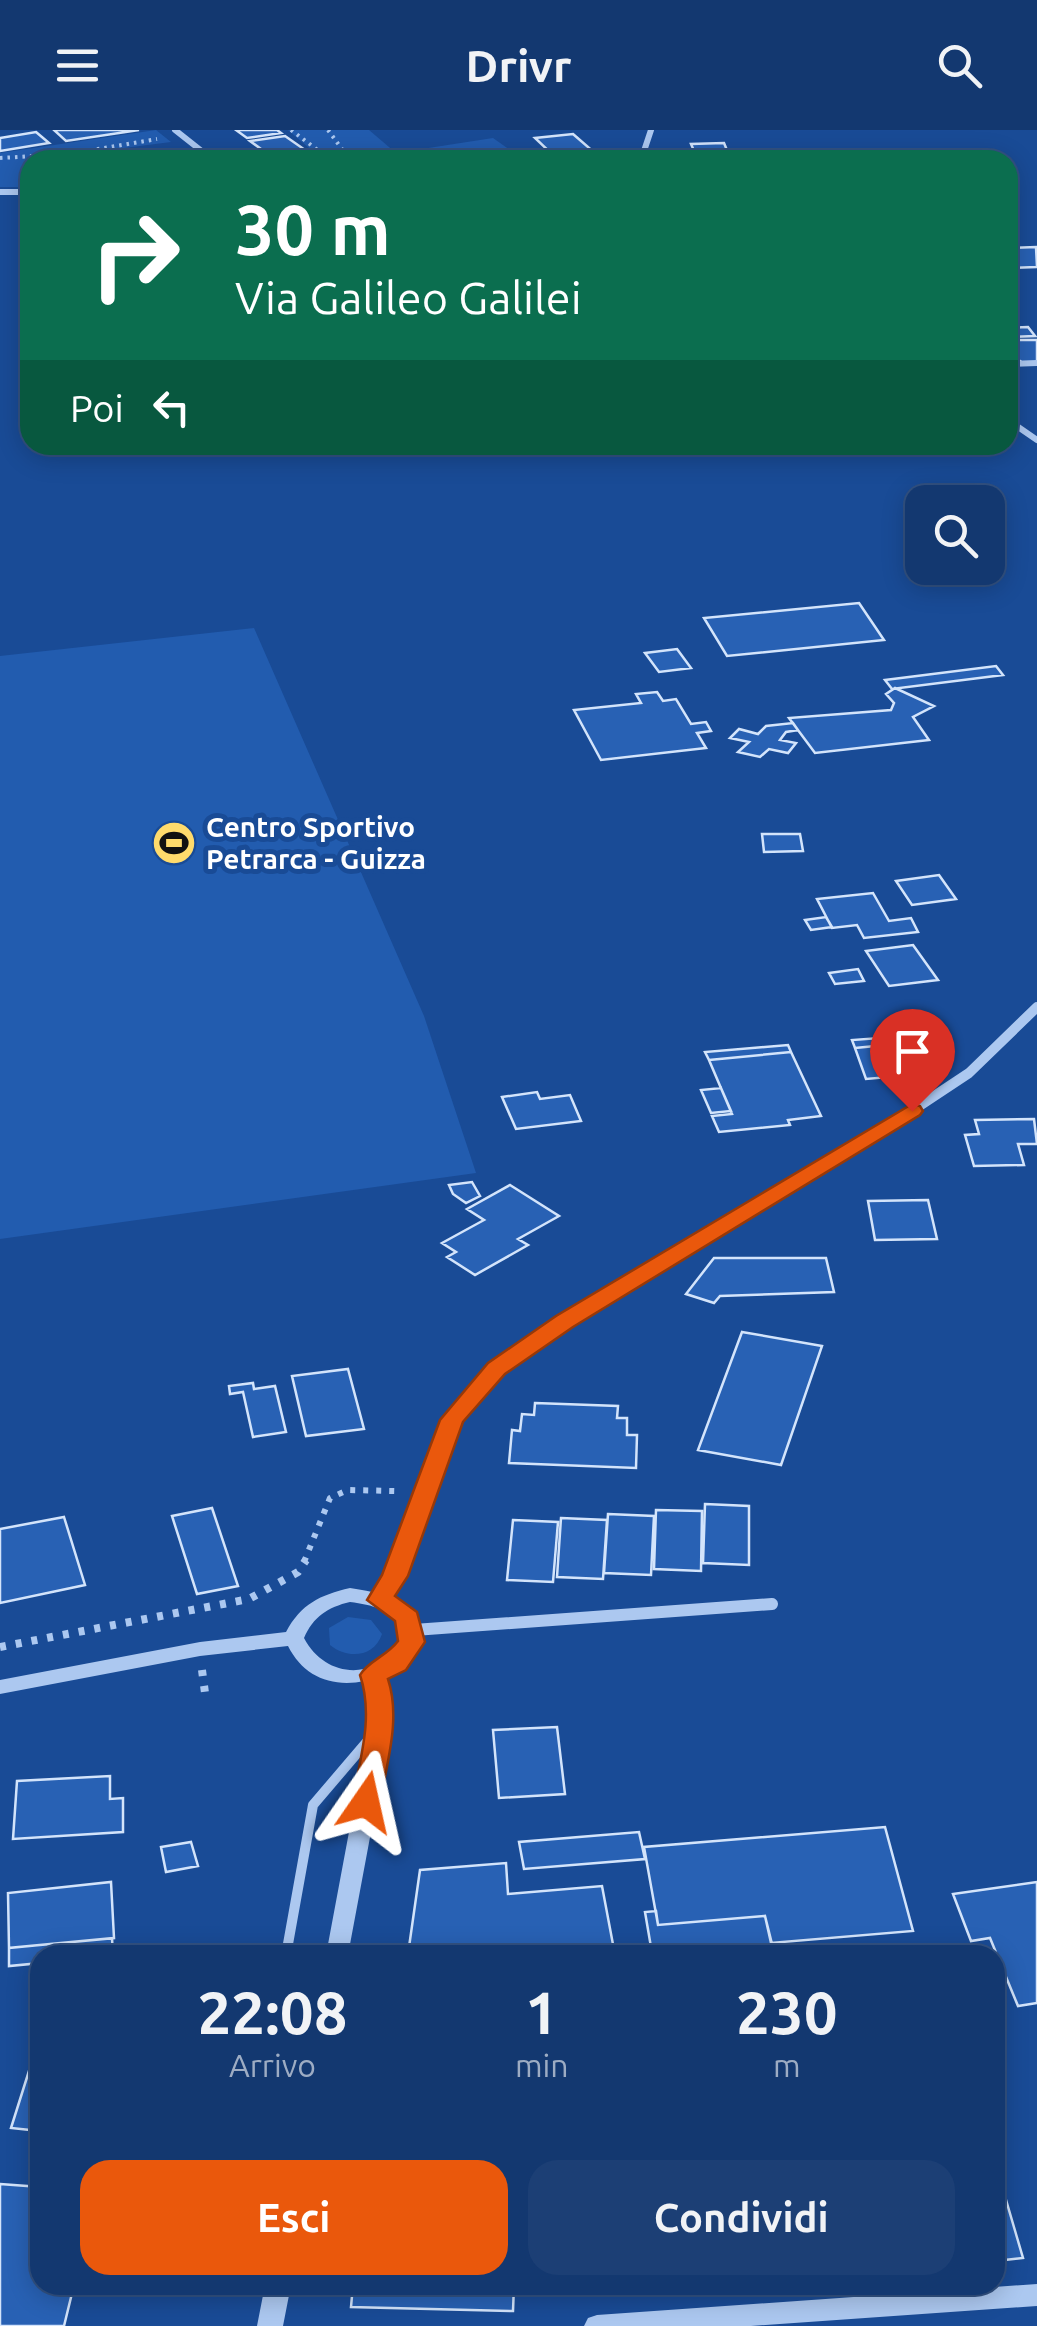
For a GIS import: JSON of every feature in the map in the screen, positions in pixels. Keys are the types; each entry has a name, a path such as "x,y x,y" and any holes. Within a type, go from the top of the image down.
{"street":[{"path":"175,130 200,150"},
{"path":"380,1600 395,1576 452,1420 496,1369 564,1322 883,1130 970,1073 1037,1007"},
{"path":"350,1596 380,1600 399,1608 412,1630 406,1653 374,1675 343,1676 322,1671 306,1661 294,1638 301,1620 313,1608 350,1596"},
{"path":"412,1630 772,1604"},
{"path":"0,1687 200,1649 294,1638"},
{"path":"339,1945 380,1726 380,1696 374,1675"},
{"path":"270,2326 276,2295"},
{"path":"597,2326 1037,2295"}],"lane":[{"path":"288,1945 312,1805 380,1726"}],"path":[{"path":"292,130 318,150"},
{"path":"97,150 168,137"},
{"path":"0,1647 249,1599 298,1572 308,1557 330,1498 348,1490 396,1491"}],"shaded area":[{"path":"156,130 171,142 108,150 20,150"},
{"path":"288,130 369,130 392,150 311,150"},
{"path":"493,138 510,150 415,150"},
{"path":"20,150 20,187 0,187 0,153"},
{"name":"Centro Sportivo Petrarca - Guizza","path":"254,628 424,1016 476,1173 0,1239 0,656"},
{"path":"348,1617 371,1620 382,1634 367,1652 344,1653 330,1645 329,1628"}],"building":[{"path":"54,130 139,130 66,141"},
{"path":"236,130 277,130 281,133 247,138"},
{"path":"36,132 49,143 0,151 0,138"},
{"path":"573,134 592,150 548,150 535,138"},
{"path":"285,136 305,150 262,150 250,141"},
{"path":"724,143 727,150 694,150 691,144"},
{"path":"1036,247 1037,267 1018,268 1018,248"},
{"path":"1028,327 1035,336 1018,337 1018,328"},
{"path":"1018,340 1037,340 1037,362 1018,360"},
{"path":"859,603 884,640 727,656 704,618"},
{"path":"677,649 691,668 659,672 645,653"},
{"path":"996,666 1003,675 892,689 885,680"},
{"path":"895,688 934,706 913,717 929,740 815,753 789,718 891,710 894,703 886,694"},
{"path":"657,692 663,701 676,699 691,724 706,722 711,731 697,733 706,748 601,760 574,710 641,703 636,694"},
{"path":"793,723 798,730 786,732 780,740 796,743 788,753 769,749 760,757 738,752 749,742 730,738 739,729 758,734 766,726"},
{"path":"762,834 800,834 803,851 764,852"},
{"path":"939,875 956,899 912,905 896,881"},
{"path":"873,893 889,921 911,918 918,932 864,938 857,925 832,928 817,899"},
{"path":"826,917 832,927 811,930 805,920"},
{"path":"913,945 938,980 889,986 866,951"},
{"path":"858,969 864,981 835,984 829,973"},
{"path":"893,1037 896,1044 855,1048 852,1040"},
{"path":"896,1044 902,1059 895,1060 901,1076 866,1079 855,1048"},
{"path":"788,1045 791,1052 709,1060 705,1052"},
{"path":"791,1052 821,1116 788,1120 790,1125 719,1132 712,1116 732,1114 709,1060"},
{"path":"721,1088 731,1111 711,1113 701,1090"},
{"path":"537,1092 540,1099 570,1095 581,1121 516,1129 502,1097"},
{"path":"1034,1119 1037,1144 1018,1144 1024,1165 974,1166 965,1135 979,1134 975,1120"},
{"path":"472,1182 480,1196 466,1203 453,1194 449,1185"},
{"path":"510,1185 559,1216 518,1239 528,1245 475,1275 447,1257 456,1252 442,1243 484,1220 467,1209"},
{"path":"928,1200 937,1239 875,1240 868,1201"},
{"path":"714,1258 826,1258 834,1292 720,1296 714,1303 686,1294"},
{"path":"742,1332 822,1346 781,1465 698,1450"},
{"path":"348,1369 364,1429 306,1436 292,1376"},
{"path":"253,1383 254,1389 275,1386 286,1432 253,1437 243,1392 230,1394 229,1386"},
{"path":"535,1403 618,1406 617,1418 627,1418 627,1435 637,1435 636,1468 509,1463 512,1430 520,1431 522,1414 534,1415"},
{"path":"705,1504 749,1506 749,1565 703,1563"},
{"path":"212,1508 238,1586 197,1594 172,1516"},
{"path":"656,1510 702,1511 701,1571 654,1569"},
{"path":"608,1514 654,1516 651,1575 604,1573"},
{"path":"64,1517 85,1585 0,1603 0,1529"},
{"path":"561,1518 607,1520 603,1579 557,1577"},
{"path":"513,1520 558,1522 553,1582 507,1580"},
{"path":"557,1727 565,1794 499,1798 493,1730"},
{"path":"110,1776 110,1799 123,1798 123,1832 13,1839 17,1781"},
{"path":"885,1827 913,1931 771,1943 765,1916 658,1925 644,1847"},
{"path":"639,1832 645,1859 524,1869 519,1842"},
{"path":"191,1842 198,1866 166,1872 161,1847"},
{"path":"506,1863 508,1894 602,1886 613,1945 409,1945 420,1870"},
{"path":"111,1882 114,1938 9,1948 8,1893"},
{"path":"1037,1882 1037,2003 1018,2006 1005,1974 1005,1945 993,1945 990,1938 971,1941 953,1894"},
{"path":"656,1911 658,1925 765,1916 772,1945 651,1945 645,1912"},
{"path":"112,1938 112,1945 40,1945"},
{"path":"30,1946 30,1964 9,1966 9,1948"},
{"path":"30,2068 30,2130 11,2128"},
{"path":"0,2184 30,2186 30,2295 72,2295 64,2326 0,2326"},
{"path":"1005,2196 1023,2258 1005,2260"},
{"path":"352,2295 514,2295 513,2311 351,2307"}],"place":[{"name":"Centro Sportivo Petrarca - Guizza","path":"174,843"}],"route":[{"path":"366,1802 380,1726 380,1696 374,1675 396,1663 412,1642 408,1618 399,1608 380,1600 395,1576 452,1420 496,1369 564,1322 912,1111"}]}
